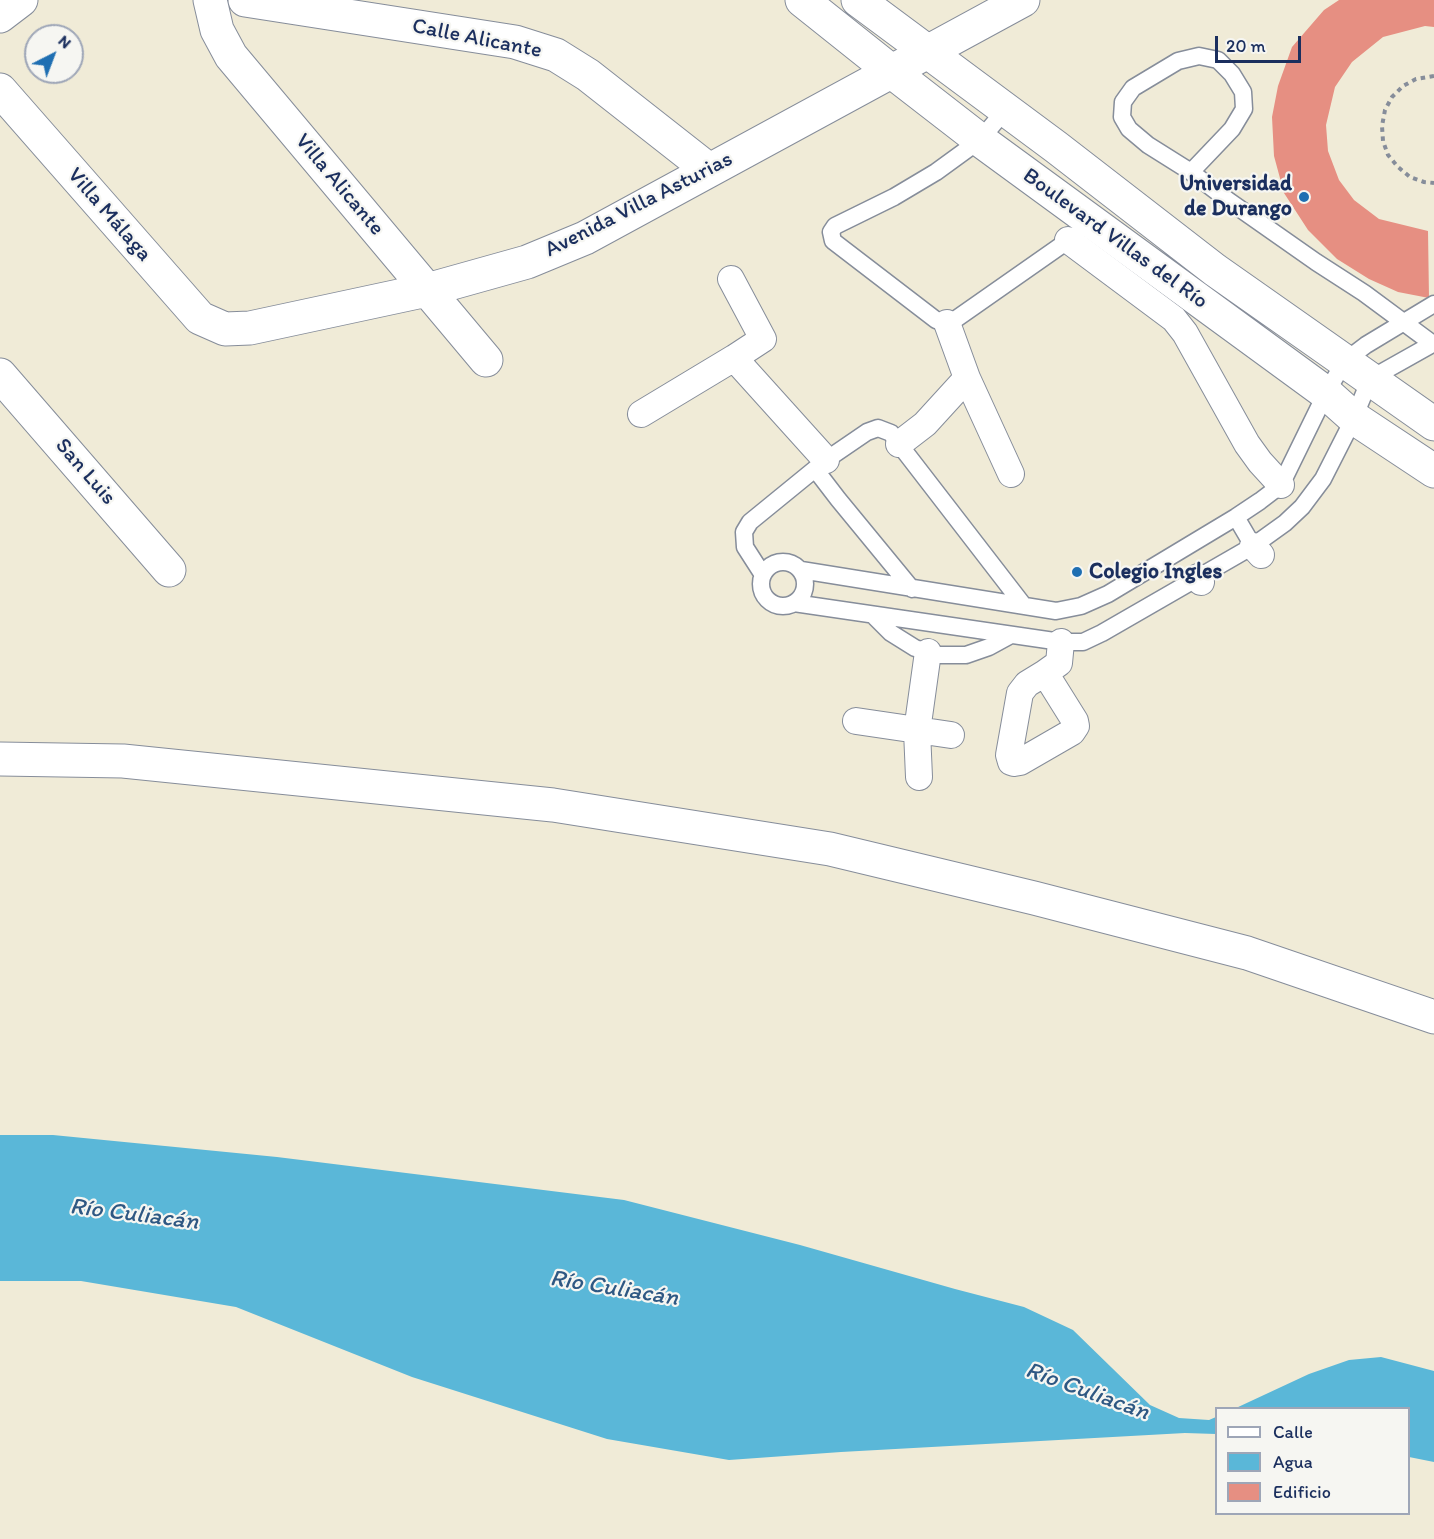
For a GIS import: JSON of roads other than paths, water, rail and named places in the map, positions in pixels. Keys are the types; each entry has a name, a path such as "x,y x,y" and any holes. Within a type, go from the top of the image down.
{"street":[{"path":"0,16 21,0"},
{"name":"Villa Alicante","path":"210,0 217,30 231,56 486,360"},
{"name":"Calle Alicante","path":"245,0 515,42 556,55 588,75 709,170"},
{"name":"Boulevard Villas del Río","path":"802,0 980,140 1081,232 1326,393 1353,418 1434,471"},
{"name":"Boulevard Villas del Río","path":"858,0 1006,109 1215,270 1434,424"},
{"name":"Avenida Villa Asturias","path":"225,329 250,328 427,290 527,262 585,238 1023,0"},
{"name":"Villa Málaga","path":"0,90 200,318 225,329"},
{"path":"1081,232 1174,319 1185,333 1247,444 1281,485"},
{"path":"641,414 734,358 771,332 731,279"},
{"path":"947,323 967,378 1011,474"},
{"path":"734,358 820,465"},
{"name":"San Luis","path":"0,375 169,570"},
{"path":"899,444 925,424 967,378"},
{"path":"1045,673 1059,663 1061,642"},
{"path":"919,777 917,731 928,652"},
{"path":"856,721 951,735"},
{"path":"0,759 123,761 553,805 830,849 1034,898 1246,953 1434,1017"}],"lane":[{"path":"1191,172 1232,129 1244,109 1243,92 1232,74 1218,60 1199,56 1178,61 1133,88 1123,102 1122,117 1129,129 1148,145 1191,172 1433,343"},
{"path":"1006,109 980,140 936,172 894,197 835,226 831,232 833,241 936,320 947,323 1081,232"},
{"path":"794,603 1061,642 1083,642 1257,551 1302,507 1323,478 1353,418 1357,370 1366,345 1434,304"},
{"path":"801,570 805,588 794,603 786,606 776,605 768,600 761,584 763,575 768,567 785,562 794,564 801,570 1056,611 1081,606 1108,594 1236,517 1281,485 1326,393 1357,370 1433,343"},
{"path":"763,575 745,547 744,532 750,522 820,465 867,432 878,428 891,433 1024,606"},
{"path":"820,465 838,499 912,589"},
{"path":"1281,485 1302,507"},
{"path":"1236,517 1257,551"},
{"path":"873,615 891,633 915,648 937,655 966,655 989,647 1011,635"}],"water":[{"name":"Río Culiacán","path":"0,1135 53,1135 277,1157 624,1200 800,1245 1024,1307 1073,1330 1150,1405 1179,1418 1209,1420 1215,1417 1215,1434 1185,1433 729,1460 607,1439 412,1377 236,1307 81,1281 0,1281"},
{"path":"1381,1357 1434,1371 1434,1462 1410,1457 1410,1407 1238,1407 1309,1374 1349,1360"}],"place":[{"name":"Universidad de Durango","path":"1304,197"},
{"name":"Colegio Ingles","path":"1077,572"}]}
